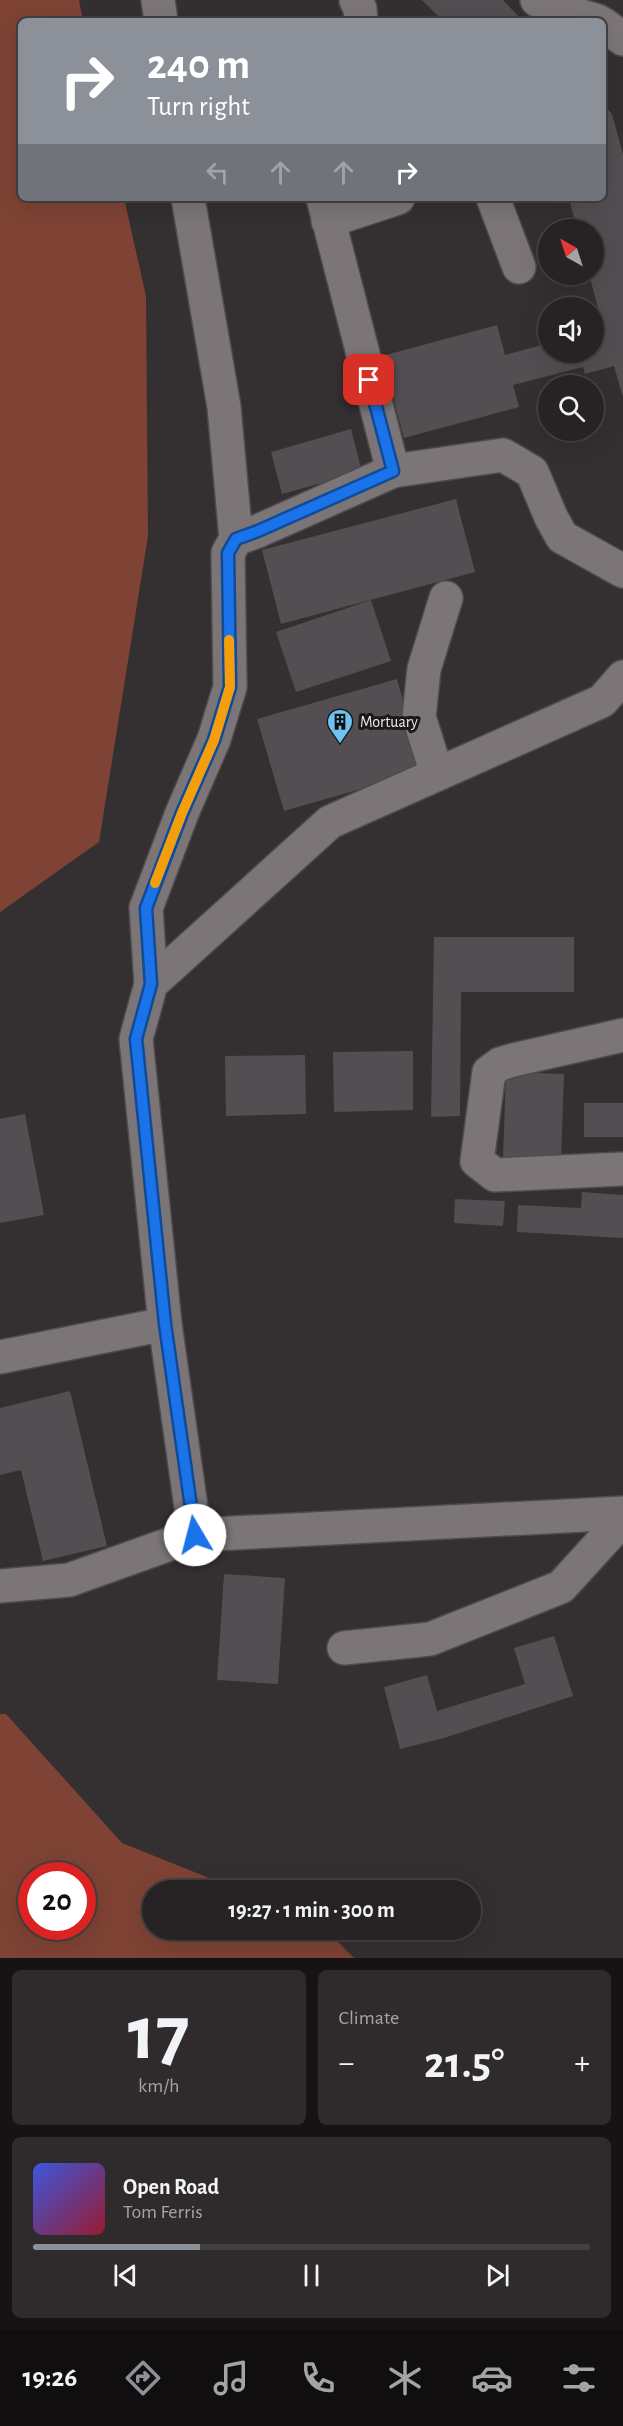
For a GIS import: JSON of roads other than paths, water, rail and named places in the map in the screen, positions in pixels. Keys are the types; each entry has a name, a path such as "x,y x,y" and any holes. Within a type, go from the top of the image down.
{"lane":[{"path":"158,0 161,18"},
{"path":"356,0 361,18"},
{"path":"537,0 548,6 588,18"},
{"path":"606,26 623,39"},
{"path":"189,201 224,407 236,539 228,553 230,687 214,740 182,813 146,908 151,984 136,1039 165,1324 195,1535"},
{"path":"380,201 326,210 393,471"},
{"path":"494,201 519,267"},
{"path":"236,539 393,471 503,455 532,472 562,537 623,571"},
{"path":"437,774 419,717 424,669 446,598"},
{"path":"151,984 330,822 602,701 623,677"},
{"path":"623,1035 513,1060 500,1064 489,1072 477,1161 495,1175 623,1169"},
{"path":"0,1357 165,1324"},
{"path":"0,1586 69,1580 195,1535 623,1513"},
{"path":"344,1648 430,1639 561,1587 623,1520"}],"place":[{"name":"Mortuary","path":"340,745"}]}
